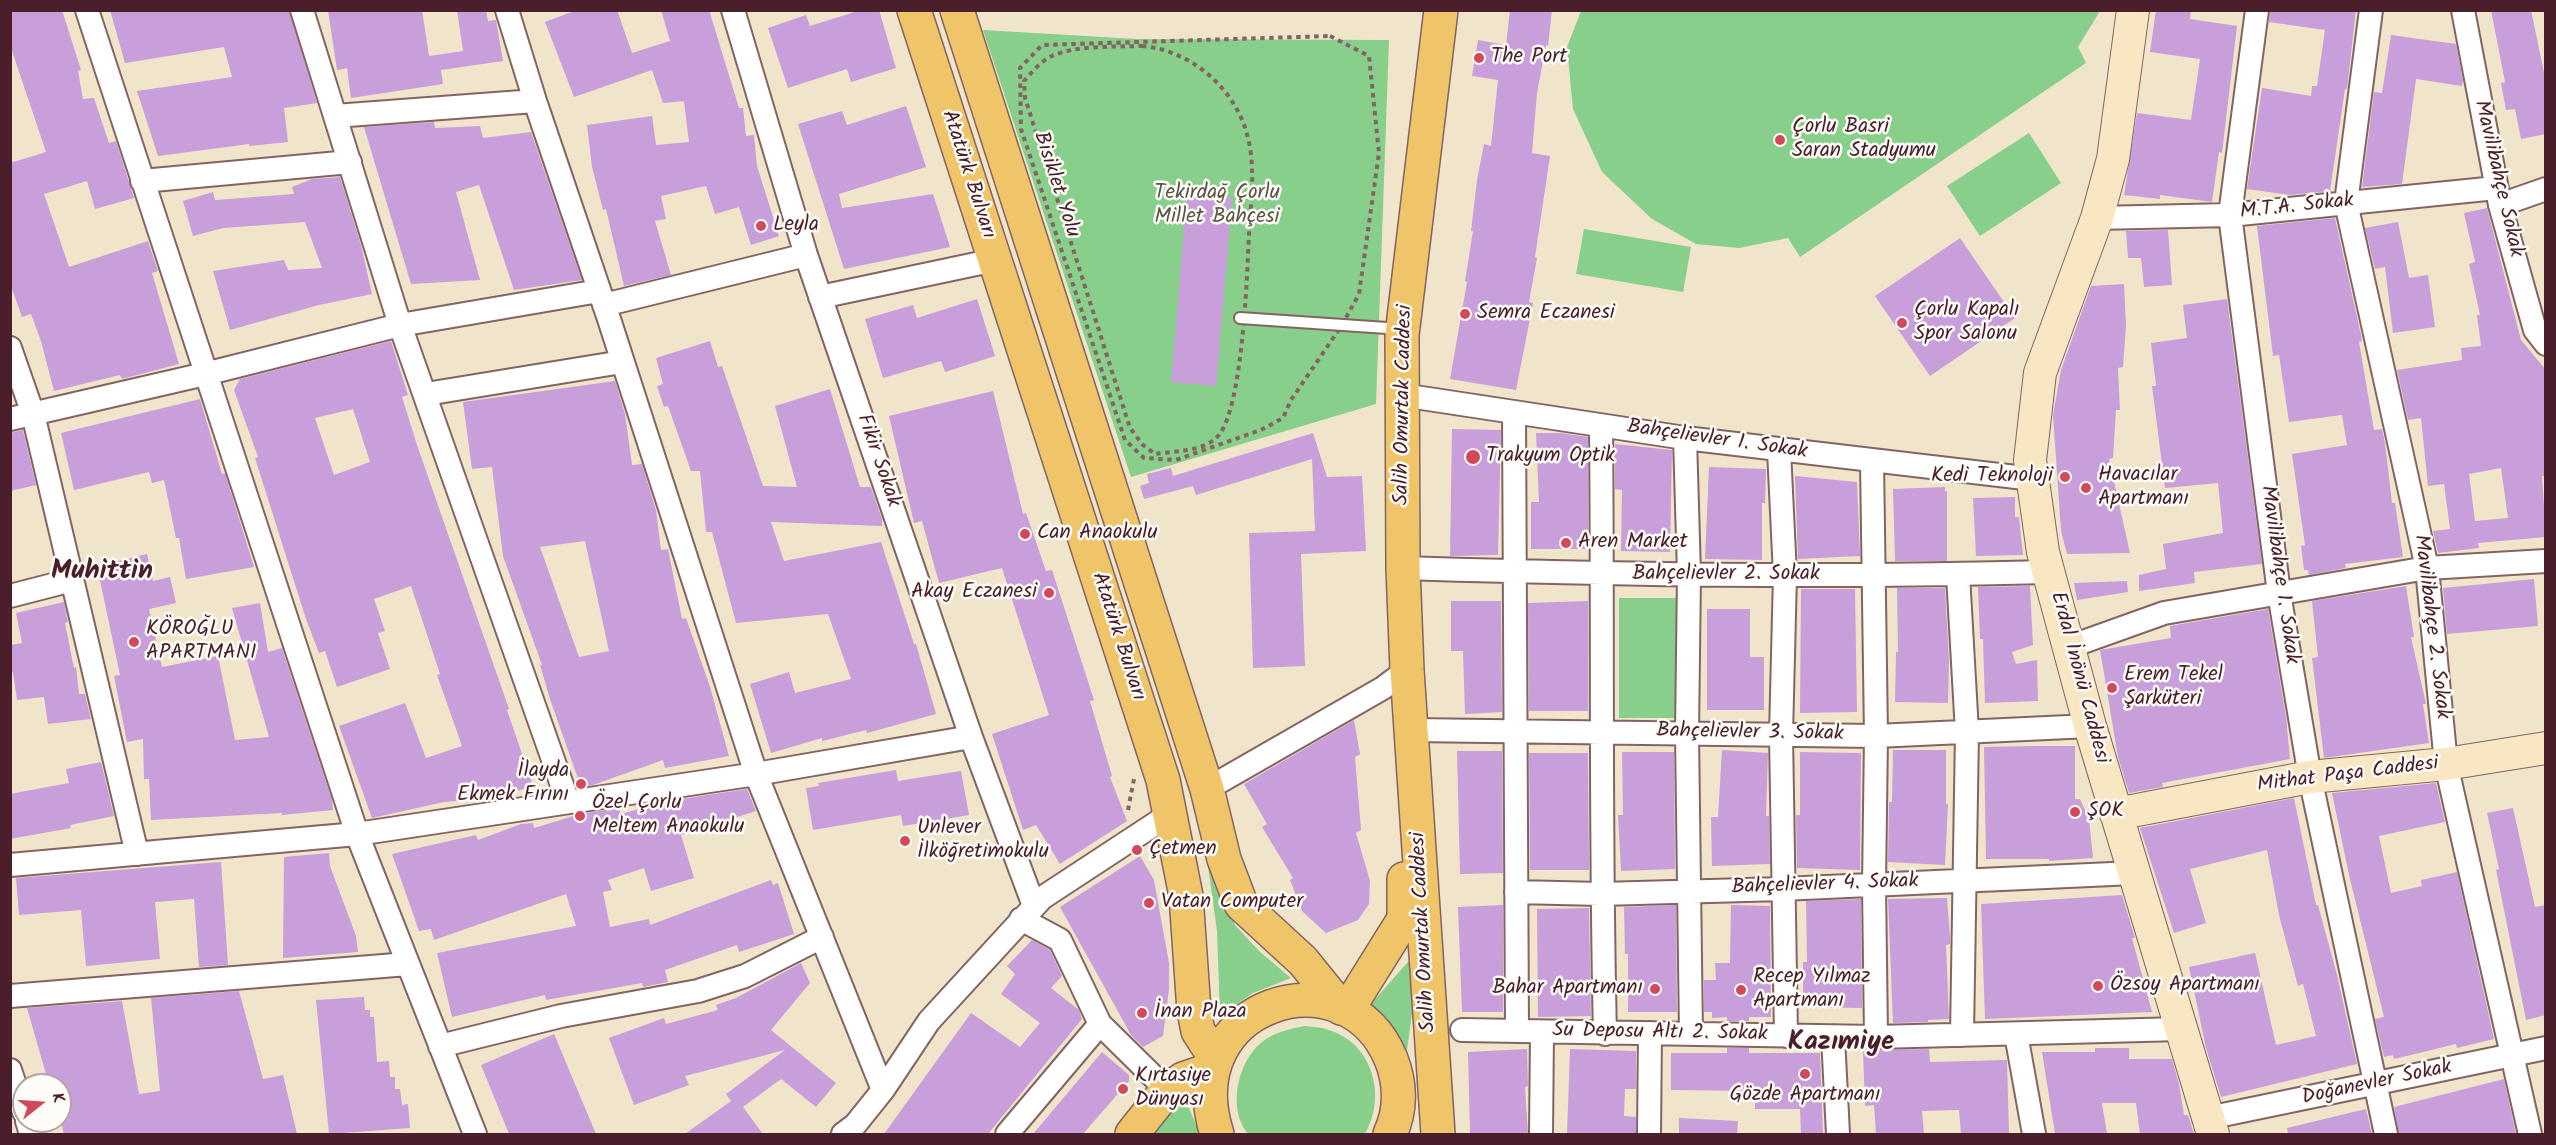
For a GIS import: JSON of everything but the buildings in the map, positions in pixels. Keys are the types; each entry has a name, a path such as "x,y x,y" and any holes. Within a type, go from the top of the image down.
{"main road":[{"name":"Atatürk Bulvarı","path":"914,10 1163,780 1186,896 1194,1011 1198,1031 1214,1064"},
{"name":"Atatürk Bulvarı","path":"957,10 1207,789 1224,859 1241,904 1302,961 1341,1008"},
{"name":"Salih Omurtak Caddesi","path":"1438,1134 1407,670 1403,568 1401,335 1441,10"},
{"name":"Erdal İnönü Caddesi","path":"2133,10 2113,159 2097,218 2040,373 2030,460 2043,552 2090,726 2210,1126"},
{"name":"Salih Omurtak Caddesi","path":"1341,1008 1356,996 1404,919 1404,842 1411,730"},
{"name":"Mithat Paşa Caddesi","path":"2116,814 2310,777 2446,764 2546,748"},
{"path":"1217,1134 1210,1113 1209,1091 1214,1064 1228,1037 1246,1019 1268,1007 1300,1001 1317,1001 1341,1008 1359,1018 1375,1032 1387,1049 1395,1068 1399,1089 1396,1126"},
{"path":"1396,1126 1432,1062"},
{"path":"1132,1134 1167,1090 1183,1079 1214,1064"}],"street":[{"path":"87,10 357,834 475,1134"},
{"path":"302,10 400,325 568,802"},
{"path":"507,10 535,102 756,774 883,1090"},
{"name":"Fikir Sokak","path":"733,10 806,255 1032,908 1060,940 1100,1024 1167,1090"},
{"name":"Mavilibahçe 1. Sokak","path":"2257,10 2230,215 2279,593 2310,777 2386,1134"},
{"name":"Mavilibahçe 2. Sokak","path":"2371,10 2346,203 2427,568 2446,764 2530,1134"},
{"name":"Mavilibahçe Sokak","path":"2463,10 2498,196 2535,330 2546,344"},
{"path":"335,116 535,102"},
{"path":"142,181 350,162"},
{"name":"M.T.A. Sokak","path":"2097,218 2230,215 2346,203 2498,196 2546,189"},
{"path":"10,419 206,374 400,325 601,298 806,255"},
{"path":"820,297 995,260"},
{"path":"10,348 33,414 138,854"},
{"path":"426,394 622,362"},
{"name":"Bahçelievler 1. Sokak","path":"1402,395 1685,438 2033,479"},
{"path":"1514,412 1517,1031"},
{"path":"1601,426 1603,574 1601,894 1605,1034"},
{"path":"1685,438 1689,574 1687,734 1691,890 1691,1034"},
{"path":"1779,450 1785,575 1780,735 1786,1036"},
{"path":"1872,461 1876,736 1874,885 1876,1037"},
{"path":"2069,647 2164,613 2427,568 2546,561"},
{"name":"Bahçelievler 2. Sokak","path":"1403,568 1603,574 1872,576 2049,572"},
{"path":"1958,575 1967,732 1962,1035"},
{"path":"10,596 72,580"},
{"path":"1207,789 1383,688 1407,670"},
{"name":"Bahçelievler 3. Sokak","path":"1411,730 1876,736 2090,726"},
{"path":"10,866 357,834 756,774 971,737"},
{"path":"853,1131 929,1021 1032,908 1170,814"},
{"name":"Bahçelievler 4. Sokak","path":"1516,892 1601,894 1782,889 2134,873"},
{"path":"440,1046 561,1016 698,991 745,976 822,938"},
{"path":"10,996 408,964"},
{"path":"1007,1134 1100,1024"},
{"name":"Su Deposu Altı 2. Sokak","path":"1462,1030 1876,1037 2181,1029"},
{"path":"1541,1134 1542,1032"},
{"path":"1649,1134 1650,1033"},
{"path":"2016,1034 2034,1134"},
{"path":"1833,1036 1838,1134"},
{"name":"Doğanevler Sokak","path":"2210,1126 2376,1085 2546,1048"}],"lane":[{"path":"1242,318 1387,328"}],"path":[{"name":"Bisiklet Yolu","path":"1330,36 1369,56 1379,153 1359,294 1342,325 1291,400 1282,418 1261,430 1176,460 1144,458 1125,440 1021,129 1020,68 1042,45 1330,36"},
{"path":"1163,47 1191,62 1221,84 1247,134 1252,169 1242,318 1232,402 1218,435 1203,446 1155,454 1143,445 1130,428 1028,109 1024,81 1036,68 1052,56 1073,50 1163,47"}],"green space":[{"name":"Çorlu Basri Saran Stadyumu","path":"1581,10 2100,11 2078,47 2086,63 1800,257 1788,238 1739,248 1696,244 1652,219 1602,172 1573,109 1567,47"},
{"name":"Tekirdağ Çorlu Millet Bahçesi","path":"983,30 1137,39 1389,40 1376,404 1131,477"},
{"path":"2029,133 2061,183 1980,236 1947,186"},
{"path":"1584,229 1691,247 1683,292 1576,274"},
{"path":"1619,598 1677,598 1678,718 1619,718"},
{"path":"1211,865 1235,925 1259,951 1291,978 1253,993 1220,1016 1217,931 1208,866"},
{"path":"1421,947 1404,1072 1370,1005"},
{"path":"1305,1026 1326,1029 1344,1037 1366,1059 1375,1088 1375,1104 1372,1119 1365,1134 1248,1134 1242,1124 1237,1099 1241,1073 1246,1061 1262,1042 1272,1036 1282,1031"},
{"path":"1185,1099 1200,1134 1150,1134"}],"place":[{"name":"The Port","path":"1479,58"},
{"name":"Çorlu Basri Saran Stadyumu","path":"1780,140"},
{"name":"Leyla","path":"761,226"},
{"name":"Semra Eczanesi","path":"1465,314"},
{"name":"Çorlu Kapalı Spor Salonu","path":"1902,323"},
{"name":"Trakyum Optik","path":"1473,457"},
{"name":"Kedi Teknoloji","path":"2065,477"},
{"name":"Havacılar Apartmanı","path":"2086,488"},
{"name":"Can Anaokulu","path":"1025,534"},
{"name":"Aren Market","path":"1566,543"},
{"name":"Akay Eczanesi","path":"1049,593"},
{"name":"KÖROĞLU APARTMANI","path":"134,642"},
{"name":"Erem Tekel Şarküteri","path":"2112,688"},
{"name":"İlayda Ekmek Fırını","path":"581,784"},
{"name":"ŞOK","path":"2075,812"},
{"name":"Özel Çorlu Meltem Anaokulu","path":"580,816"},
{"name":"Unlever İlköğretimokulu","path":"905,841"},
{"name":"Çetmen","path":"1137,850"},
{"name":"Vatan Computer","path":"1149,903"},
{"name":"Özsoy Apartmanı","path":"2098,986"},
{"name":"Bahar Apartmanı","path":"1655,989"},
{"name":"Recep Yılmaz Apartmanı","path":"1741,990"},
{"name":"İnan Plaza","path":"1142,1013"},
{"name":"Gözde Apartmanı","path":"1805,1074"},
{"name":"Kırtasiye Dünyası","path":"1123,1089"}],"district":[{"name":"Muhittin","path":"102,573"},
{"name":"Kazımiye","path":"1841,1044"}]}
